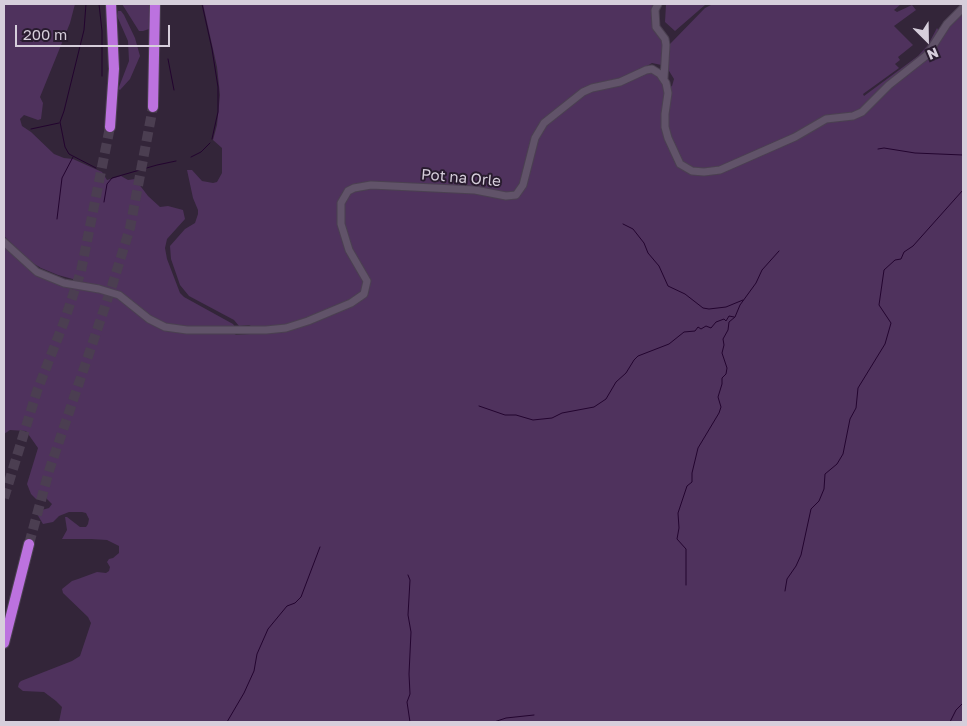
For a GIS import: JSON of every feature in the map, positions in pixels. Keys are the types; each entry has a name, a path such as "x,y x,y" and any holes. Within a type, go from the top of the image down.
{"highway":[{"path":"110,126 114,68 111,4"},
{"path":"153,106 155,4"},
{"path":"4,643 29,544"}],"street":[{"path":"658,4 655,10 656,27 665,39 666,45 664,78 668,93 665,127 680,164 692,172 720,170 795,137 826,119 853,116 862,112 889,85 927,55 946,24 963,8"},
{"name":"Pot na Orle","path":"4,242 37,272 64,283 99,289 119,296 127,300 149,319 165,327 187,330 266,330 286,328 351,303 364,294 366,281 349,250 341,224 341,203 348,191 362,185 371,185 474,190 506,196 516,195 523,185 535,138 544,123 563,106 592,88 620,82 646,70 656,71 664,78"}],"shaded area":[{"path":"4,4 75,4 70,23 40,97 43,103 41,119 38,120 24,115 20,119 22,126 54,154 73,159 102,172 107,180 121,176 128,180 135,179 148,196 160,207 168,206 183,210 185,219 167,239 165,248 167,259 180,293 233,324 235,327 232,332 236,335 263,333 351,305 369,288 349,246 344,229 343,201 349,192 369,187 471,192 515,199 520,196 525,186 539,135 546,123 580,97 596,89 617,86 654,71 665,86 662,118 677,164 690,174 702,175 826,120 856,117 929,56 943,31 963,10 963,722 59,722 62,707 56,701 44,692 23,691 18,687 19,683 80,656 91,623 88,617 63,593 62,589 72,581 97,572 106,573 109,571 110,567 107,562 119,553 119,546 107,540 62,539 67,530 65,517 80,527 86,527 89,519 86,513 69,512 59,516 53,522 43,524 37,514 38,511 49,508 52,504 46,498 36,499 31,494 27,484 38,448 26,431 10,430 4,434 4,246 38,272 114,295 130,306 135,303 120,292 58,275 41,268 31,262 4,236"},
{"path":"122,4 150,4 149,29 139,31"},
{"path":"203,4 656,4 651,9 651,14 664,38 662,43 670,44 705,8 713,4 901,4 894,10 897,12 912,5 916,10 894,26 913,45 898,57 900,60 895,64 899,68 863,94 864,96 918,56 928,45 937,28 939,31 930,48 865,107 854,114 828,115 793,136 772,143 718,167 692,169 683,164 667,128 670,87 674,79 666,66 652,63 625,79 594,84 583,88 543,121 516,192 509,194 472,187 346,189 341,195 338,207 340,232 345,247 364,282 364,288 359,296 307,320 279,326 255,328 249,325 239,326 234,320 189,296 180,285 171,259 170,246 185,229 195,223 198,214 187,170 192,170 202,181 213,183 217,182 222,173 222,148 213,140 217,125 220,95 217,67"},
{"path":"666,4 705,5 675,31 665,22"},
{"path":"118,11 121,11 124,15 135,38 140,56 130,79 120,90 118,89 129,61 128,41 117,16"}],"waterway":[{"path":"86,4 84,30 60,122 65,147 69,154 96,168"},
{"path":"99,4 102,31 102,76"},
{"path":"202,4 218,87 218,112 212,139"},
{"path":"168,59 174,90"},
{"path":"31,129 59,123"},
{"path":"191,157 201,152 210,143"},
{"path":"878,149 963,155"},
{"path":"57,219 62,178 73,157"},
{"path":"104,202 107,184 112,178 176,161"},
{"path":"785,591 787,579 801,555 811,509 819,501 824,489 825,474 837,464 843,454 850,419 856,408 858,388 885,344 891,323 879,305 884,270 895,260 901,259 904,252 913,246 963,190"},
{"path":"623,224 633,229 644,243 648,253 659,266 668,286 685,294 703,308 726,307 743,300"},
{"path":"686,585 686,549 677,539 679,528 678,513 687,486 692,482 692,473 698,448 721,407 718,397 722,378 726,374 727,368 722,353 723,339 728,330 729,322 735,317 740,305 756,283 762,270 779,251"},
{"path":"479,406 505,415 516,415 533,420 552,418 562,413 594,407 606,399 616,382 626,373 638,356 669,344 684,332 695,331 698,327 701,329 706,326 711,328 716,322 724,319 726,321 729,316 734,317"},
{"path":"227,722 254,671 257,654 268,629 287,606 295,603 301,597 320,547"},
{"path":"408,575 410,580 408,615 411,632 410,694 407,702 410,722"},
{"path":"950,722 956,710 963,703"},
{"path":"494,722 506,718 534,715"}],"tunnel":[{"path":"29,544 49,471 130,228 153,107"},
{"path":"4,498 37,391 64,322 81,271 110,127"}]}
